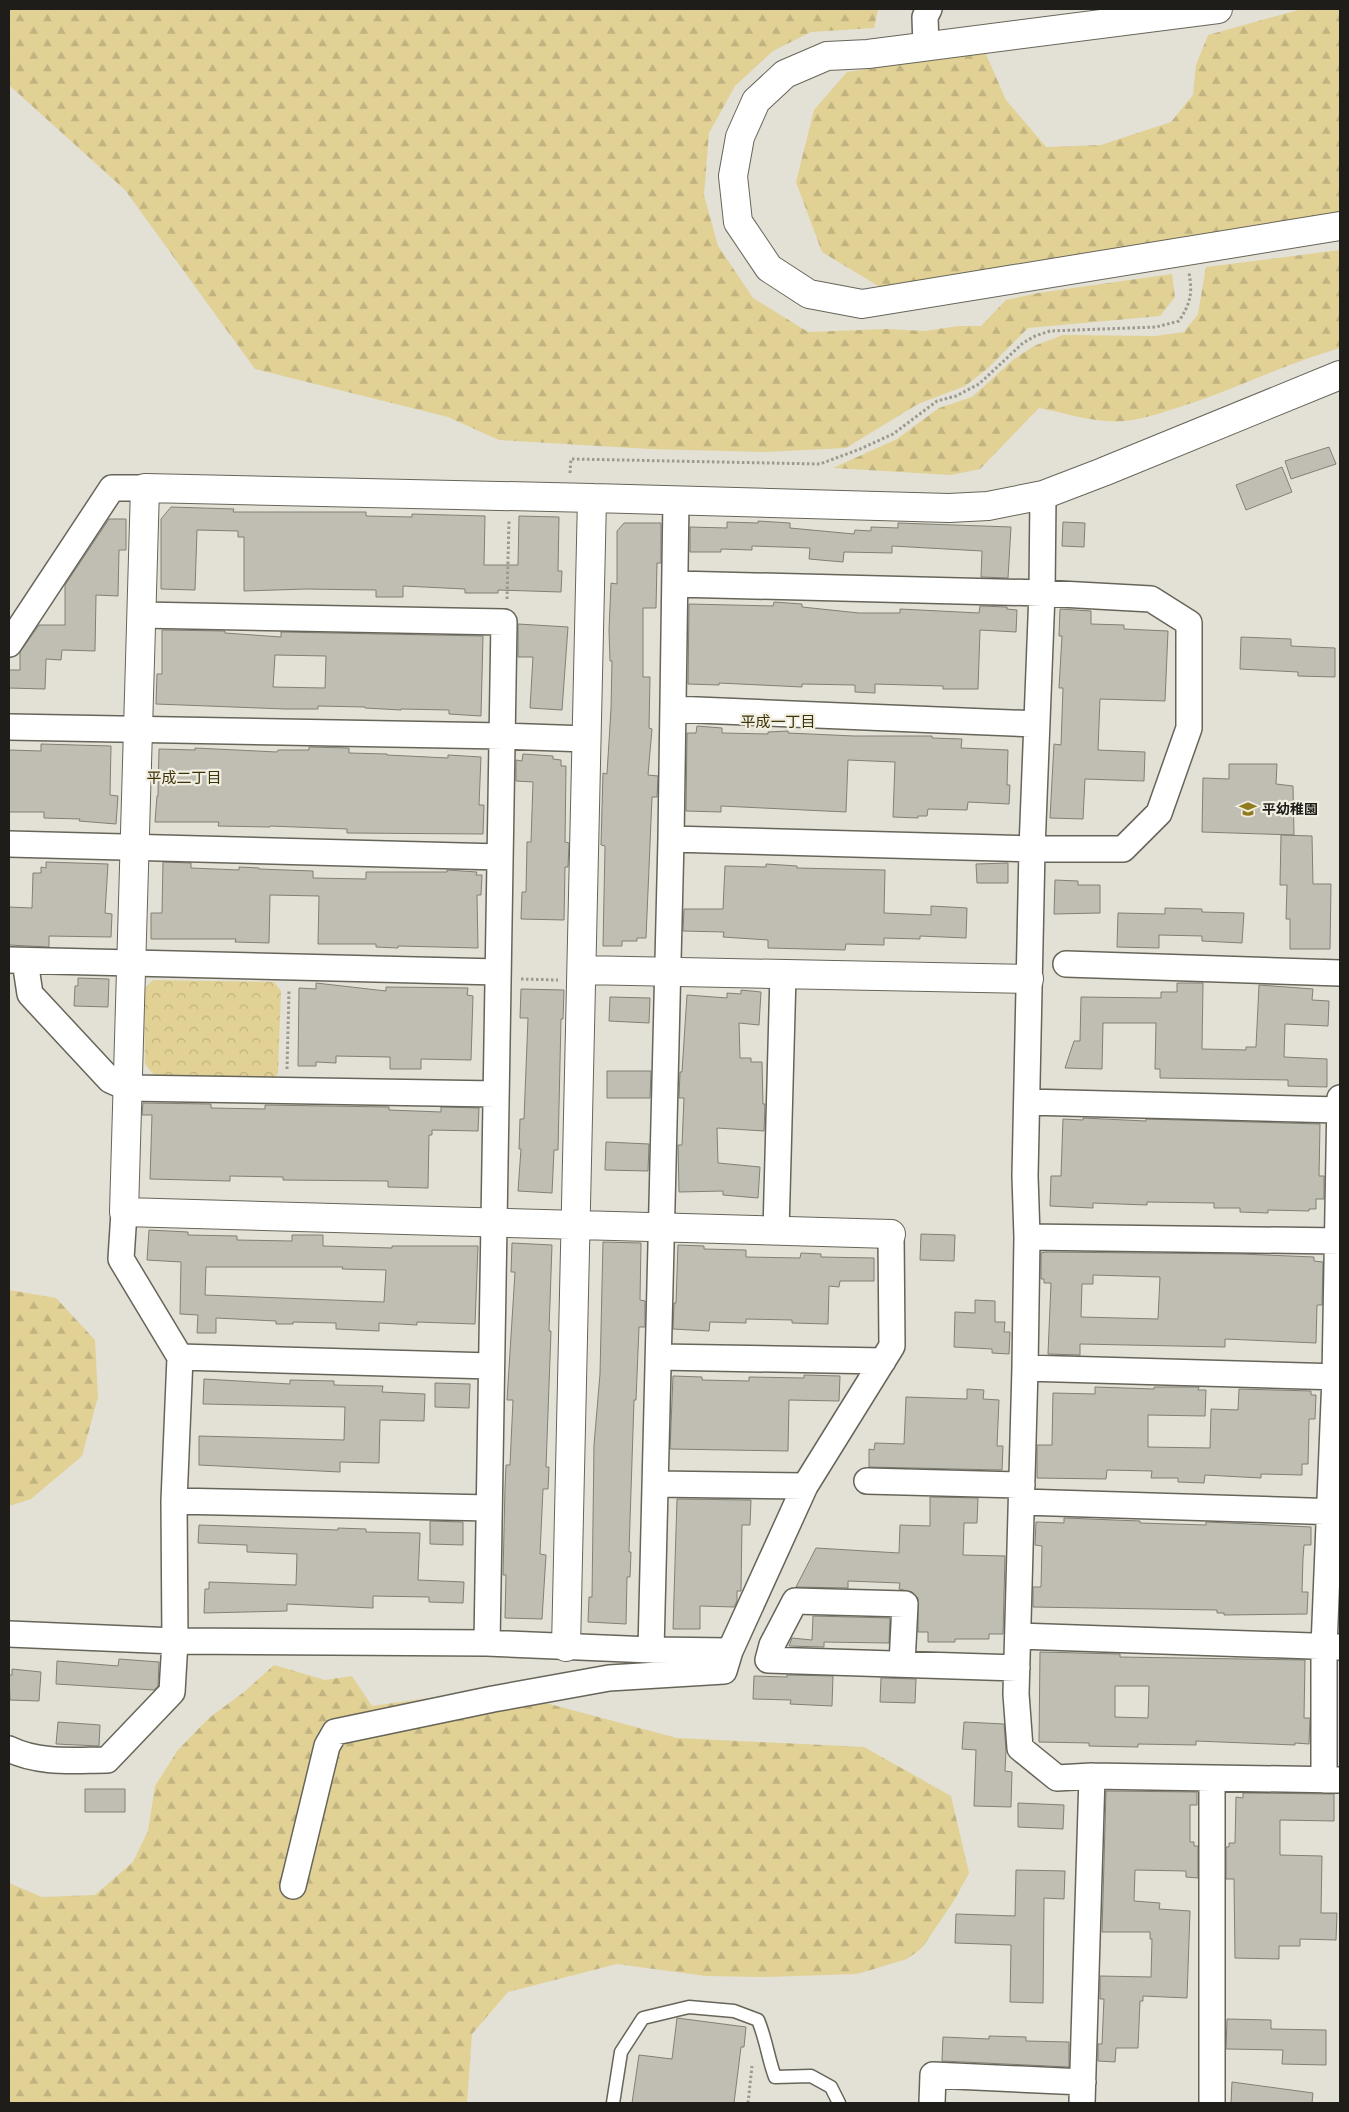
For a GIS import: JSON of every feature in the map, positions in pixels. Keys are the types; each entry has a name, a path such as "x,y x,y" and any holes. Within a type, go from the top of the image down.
{"street":[{"path":"926,46 925,17 928,9"},
{"path":"1218,9 868,54 827,56 785,74 756,101 740,137 733,176 738,222 769,268 809,294 862,304 1340,226"},
{"path":"9,644 112,488 949,508 988,506 1043,495 1339,380"},
{"path":"9,1749 19,1754 46,1760 107,1760 172,1692 175,1641 174,1501 180,1357 121,1259 128,1088 145,488"},
{"path":"1027,1102 1340,1104 1338,1377 1332,1647 1332,1780 1092,1776 1057,1778 1020,1748 1016,1694 1026,1368 1027,1237 1025,1176 1032,849 1042,593 1043,495"},
{"path":"566,1647 592,498"},
{"path":"651,1650 671,840 676,500"},
{"path":"671,840 1032,849 1123,849 1159,813 1189,728 1189,623 1150,599 1042,593 676,584"},
{"path":"141,615 504,622 486,1643"},
{"path":"673,709 1037,724"},
{"path":"9,727 587,739"},
{"path":"9,844 500,857"},
{"path":"496,1094 128,1088 110,1080 30,994 17,961 290,967 498,975"},
{"path":"1066,964 1340,973"},
{"path":"582,976 668,972 1029,980"},
{"path":"776,1231 783,974"},
{"path":"124,1212 891,1234 892,1346 805,1486 730,1651 724,1671 610,1678 493,1699 336,1732 327,1746 293,1886"},
{"path":"1027,1237 1338,1241"},
{"path":"180,1357 491,1366"},
{"path":"659,1357 883,1361"},
{"path":"1026,1368 1338,1377"},
{"path":"867,1481 1022,1494 1335,1512"},
{"path":"656,1484 805,1486"},
{"path":"174,1501 489,1508"},
{"path":"902,1664 904,1604 795,1601 772,1646 768,1660 1017,1668"},
{"path":"9,1634 175,1641 486,1643 651,1650 730,1651"},
{"path":"1018,1636 1332,1647"},
{"path":"932,2103 933,2075 1082,2093 1092,1776"},
{"path":"1212,1779 1212,2103"}],"lane":[{"path":"613,2103 621,2052 643,2018 689,2007 734,2011 758,2020 766,2038 769,2061 775,2076 811,2076 831,2087 839,2103"}],"path":[{"path":"570,475 571,459 765,461 820,464 893,434 937,401 956,396 979,384 1023,343 1035,336 1050,331 1156,326 1179,321 1188,307 1192,288 1188,270"},
{"path":"504,622 507,614 509,511"},
{"path":"286,1090 290,967"},
{"path":"498,975 582,976"}],"green space":[{"path":"9,9 878,9 874,28 811,32 773,51 735,86 709,133 704,195 718,246 753,298 808,332 887,329 924,331 959,326 981,326 1006,300 1038,293 1172,274 1175,297 1160,316 1028,328 987,369 965,386 918,404 846,448 764,452 649,449 499,440 448,417 255,369 125,190 9,85"},
{"path":"1302,9 1340,9 1340,215 880,287 822,252 796,182 814,110 847,72 985,52 1006,100 1046,147 1101,145 1171,122 1193,95 1196,65 1208,35"},
{"path":"1340,250 1340,348 1189,404 1138,419 1123,421 1099,420 1039,408 980,469 951,475 833,468 897,439 939,408 972,397 1014,359 1034,346 1063,335 1155,336 1184,332 1198,314 1206,267"},
{"path":"153,980 274,982 281,991 278,1073 274,1079 154,1075 145,1064 144,989"},
{"path":"9,1290 56,1298 95,1340 98,1397 82,1456 31,1499 9,1506"},
{"path":"274,1665 325,1680 352,1676 372,1706 493,1689 677,1738 864,1747 951,1796 969,1873 955,1899 922,1948 907,1959 857,1974 765,1977 706,1976 617,1964 508,1992 472,2034 467,2103 9,2103 9,1883 42,1897 95,1895 133,1862 148,1831 155,1786 178,1750 209,1718 244,1692"}],"building":[{"path":"1329,447 1336,464 1291,479 1285,461"},
{"path":"1282,467 1292,492 1246,510 1236,485"},
{"path":"171,507 234,509 233,512 366,512 366,516 412,517 412,514 485,516 484,565 518,565 519,516 559,517 558,571 562,571 561,592 498,590 498,593 465,593 465,589 403,586 403,597 376,597 376,590 306,589 244,591 244,537 238,537 238,531 197,530 195,590 161,589 161,519"},
{"path":"109,519 126,519 126,550 119,550 118,596 96,595 95,651 62,650 61,660 46,659 45,689 9,688 9,670 20,670 20,652 39,625 65,625 65,585"},
{"path":"758,521 790,523 790,528 854,534 855,530 871,531 871,527 898,528 898,523 1011,527 1008,578 981,577 982,551 892,546 892,553 844,552 843,562 809,559 810,548 752,546 752,550 721,549 721,552 690,552 690,527 727,528 727,522 758,523"},
{"path":"1063,522 1085,523 1084,547 1062,546"},
{"path":"624,523 661,523 661,563 657,563 656,608 643,608 643,677 650,677 649,728 652,729 648,775 658,776 657,797 652,797 646,938 637,938 637,941 622,941 622,946 603,946 605,846 601,845 603,773 607,774 611,709 612,661 610,661 609,630 611,583 617,584 617,531"},
{"path":"774,602 802,604 802,607 859,613 900,613 900,609 979,613 980,606 1007,607 1007,609 1017,610 1016,632 980,630 978,689 943,689 943,686 875,684 875,693 855,692 855,685 802,684 802,687 719,683 719,685 688,684 689,604 773,606"},
{"path":"1060,609 1091,611 1091,624 1124,625 1124,629 1168,631 1165,701 1100,699 1098,750 1145,752 1144,781 1085,779 1083,819 1050,818 1054,744 1061,745 1063,688 1059,688 1062,636 1059,636"},
{"path":"518,624 568,627 562,710 530,708 533,657 518,657"},
{"path":"162,630 225,631 225,633 281,637 281,632 483,636 481,716 449,714 449,710 318,706 318,709 285,709 156,704 157,674 162,674","holes":["275,655 326,656 325,688 273,687"]},
{"path":"1241,637 1291,639 1291,646 1335,648 1335,677 1298,676 1298,672 1240,669"},
{"path":"697,726 722,728 722,733 768,734 768,732 788,731 788,733 854,736 932,736 932,738 962,739 961,748 1008,750 1007,785 1010,785 1009,804 968,802 967,810 928,809 927,816 918,816 918,818 893,817 895,762 848,760 846,812 721,806 721,812 686,811 687,733 696,733"},
{"path":"41,744 111,746 110,795 118,796 116,824 79,821 80,819 44,818 44,812 9,812 9,750 41,751"},
{"path":"309,747 349,748 349,753 448,758 448,755 481,757 479,805 484,805 483,834 347,833 347,829 218,826 219,822 155,822 158,796 159,749 195,750 195,748 277,752 278,750 309,750"},
{"path":"523,754 553,756 553,759 561,760 561,766 566,766 565,842 569,843 568,867 565,867 564,920 521,919 522,892 526,892 527,842 531,842 533,782 516,781 516,760 522,761"},
{"name":"平幼稚園","path":"1229,764 1277,764 1276,784 1293,786 1294,835 1202,832 1203,778 1229,779"},
{"path":"1281,835 1312,836 1313,884 1331,884 1330,949 1290,949 1290,919 1286,919 1287,885 1280,885"},
{"path":"46,862 108,864 105,913 112,914 111,937 49,936 49,947 9,945 9,907 32,908 33,873 41,873 41,867 46,868"},
{"path":"163,862 191,863 191,868 239,870 239,867 313,871 313,878 366,879 366,872 447,872 447,870 477,872 476,875 482,875 481,895 477,895 478,948 398,946 398,948 376,947 376,944 318,944 319,896 270,895 269,943 235,942 236,939 151,939 151,913 162,913"},
{"path":"1008,863 1008,883 977,883 976,864"},
{"path":"766,864 797,866 797,868 885,870 884,913 931,915 931,906 967,908 966,938 920,936 920,939 884,938 884,945 846,944 845,950 768,948 768,940 723,937 724,932 683,931 684,909 723,909 725,866 766,867"},
{"path":"1055,880 1078,881 1078,885 1100,885 1100,913 1054,914"},
{"path":"1165,908 1202,909 1202,912 1244,913 1242,943 1202,941 1202,936 1159,935 1159,948 1117,947 1118,913 1165,914"},
{"path":"78,978 109,979 108,1007 74,1006 75,986 78,986"},
{"path":"316,983 386,991 386,987 468,988 467,995 473,996 471,1060 421,1059 421,1069 390,1069 390,1057 336,1056 336,1063 316,1062 316,1066 298,1066 299,988 316,989"},
{"path":"1177,983 1203,983 1202,1049 1246,1050 1246,1047 1256,1047 1259,985 1313,989 1312,1000 1329,1001 1328,1026 1285,1024 1284,1057 1327,1059 1327,1087 1288,1086 1288,1080 1160,1078 1160,1069 1155,1069 1156,1023 1103,1023 1102,1069 1065,1068 1074,1041 1080,1041 1081,997 1161,998 1161,992 1177,992"},
{"path":"521,989 564,990 563,1019 561,1019 558,1150 554,1150 552,1193 518,1191 521,1149 519,1149 520,1119 524,1119 528,1018 520,1018"},
{"path":"741,990 761,992 759,1025 739,1023 740,1058 751,1058 751,1062 762,1062 763,1104 765,1104 764,1131 717,1128 718,1163 760,1167 758,1198 723,1195 723,1191 679,1192 678,1145 682,1145 684,1098 679,1098 680,1072 682,1072 687,995 727,998 727,993 741,994"},
{"path":"610,997 650,998 649,1023 609,1021"},
{"path":"607,1071 651,1071 650,1098 607,1098"},
{"path":"143,1103 211,1104 211,1108 265,1109 265,1105 389,1107 389,1110 441,1112 441,1107 479,1108 478,1131 432,1130 432,1135 429,1135 428,1188 388,1187 388,1181 283,1180 283,1177 230,1176 230,1181 150,1179 152,1115 142,1115"},
{"path":"1083,1118 1320,1124 1319,1176 1324,1176 1324,1199 1316,1199 1316,1209 1309,1209 1309,1211 1268,1210 1268,1213 1240,1212 1240,1208 1214,1208 1214,1203 1147,1202 1147,1205 1093,1203 1093,1208 1050,1206 1051,1176 1061,1176 1063,1119 1083,1120"},
{"path":"606,1142 649,1144 648,1171 605,1170"},
{"path":"149,1230 188,1232 188,1235 237,1236 237,1240 292,1241 292,1235 323,1235 323,1246 392,1248 392,1246 478,1246 475,1324 417,1322 417,1325 379,1323 379,1331 336,1329 336,1323 293,1322 293,1324 276,1324 276,1321 216,1318 216,1333 197,1333 198,1315 180,1314 181,1262 147,1260","holes":["206,1267 343,1267 342,1269 386,1270 384,1302 205,1295"]},
{"path":"921,1234 955,1235 954,1261 920,1260"},
{"path":"603,1242 641,1243 640,1300 645,1301 645,1327 639,1327 636,1400 634,1400 629,1552 631,1552 630,1577 627,1577 626,1624 588,1622 589,1597 592,1597 594,1445 600,1374"},
{"path":"512,1243 552,1245 546,1467 549,1467 548,1489 543,1489 540,1554 546,1555 542,1619 505,1618 506,1575 503,1575 505,1488 506,1465 510,1465 513,1400 507,1400 515,1272 511,1272"},
{"path":"678,1245 704,1246 704,1249 746,1250 746,1257 800,1258 801,1253 821,1254 821,1257 874,1258 874,1281 840,1281 839,1287 829,1286 828,1324 792,1323 792,1320 746,1319 746,1323 710,1322 709,1331 673,1329"},
{"path":"1041,1253 1241,1254 1314,1257 1314,1261 1323,1262 1322,1305 1317,1305 1316,1343 1225,1339 1225,1347 1080,1344 1080,1355 1048,1354 1051,1283 1044,1283 1044,1279 1041,1279","holes":["1093,1275 1160,1277 1158,1319 1081,1317 1082,1284 1093,1284"]},
{"path":"975,1300 995,1301 995,1322 1005,1322 1004,1332 1010,1332 1009,1354 992,1353 992,1349 954,1347 955,1312 975,1313"},
{"path":"804,1375 840,1376 839,1401 789,1400 788,1451 670,1449 673,1376 702,1377 702,1380 749,1381 749,1377 804,1378"},
{"path":"204,1379 290,1384 290,1380 334,1381 334,1385 383,1386 382,1392 425,1394 424,1421 380,1420 379,1463 340,1462 340,1472 199,1465 199,1436 344,1440 345,1407 203,1404"},
{"path":"435,1383 470,1384 469,1408 435,1407"},
{"path":"1095,1387 1154,1389 1154,1387 1199,1387 1198,1390 1206,1390 1205,1416 1148,1415 1148,1447 1210,1448 1211,1409 1238,1410 1239,1389 1311,1391 1311,1395 1316,1395 1315,1419 1309,1419 1308,1464 1302,1464 1302,1475 1261,1474 1261,1478 1205,1475 1204,1483 1178,1482 1178,1478 1151,1478 1152,1471 1107,1470 1106,1479 1037,1478 1037,1445 1052,1445 1053,1393 1095,1394"},
{"path":"967,1389 984,1390 983,1399 999,1400 997,1446 1003,1446 1002,1470 869,1467 869,1449 874,1450 875,1443 904,1444 906,1397 967,1399"},
{"path":"930,1497 978,1498 977,1523 964,1523 963,1555 1005,1556 1003,1634 989,1634 989,1639 955,1639 955,1642 928,1642 928,1632 918,1632 918,1598 912,1592 899,1589 900,1583 848,1581 848,1588 796,1587 816,1548 899,1553 900,1525 930,1526"},
{"path":"677,1499 751,1500 750,1525 742,1525 741,1591 737,1591 737,1601 734,1607 700,1606 700,1629 673,1629"},
{"path":"1064,1518 1140,1521 1140,1523 1206,1525 1206,1522 1208,1522 1311,1527 1311,1545 1304,1545 1303,1558 1302,1592 1308,1592 1307,1614 1224,1615 1224,1613 1217,1613 1217,1610 1033,1607 1033,1587 1041,1587 1042,1546 1035,1545 1036,1522 1064,1523"},
{"path":"430,1521 463,1522 463,1545 430,1544"},
{"path":"199,1525 338,1530 338,1528 366,1529 366,1532 420,1533 418,1580 464,1582 463,1603 429,1602 429,1597 373,1596 373,1608 287,1604 287,1611 204,1613 205,1589 209,1589 209,1582 296,1585 297,1554 247,1552 247,1545 198,1543"},
{"path":"813,1616 890,1618 889,1643 824,1642 824,1647 789,1646 792,1638 812,1640"},
{"path":"1040,1652 1120,1654 1120,1657 1305,1660 1304,1718 1310,1718 1309,1744 1196,1741 1196,1745 1138,1744 1138,1747 1089,1746 1089,1743 1039,1742","holes":["1115,1686 1149,1686 1148,1718 1115,1717"]},
{"path":"119,1659 159,1662 158,1686 154,1690 56,1684 57,1661 118,1666"},
{"path":"12,1669 41,1672 39,1701 10,1700 9,1675 12,1675"},
{"path":"787,1675 833,1676 832,1706 790,1704 791,1700 753,1699 754,1676 787,1677"},
{"path":"881,1678 916,1679 915,1703 880,1702"},
{"path":"58,1722 100,1725 99,1746 56,1744"},
{"path":"964,1722 1004,1724 1005,1771 1012,1772 1011,1807 974,1806 976,1750 962,1749"},
{"path":"85,1789 125,1789 125,1812 85,1812"},
{"path":"1106,1791 1197,1792 1197,1805 1190,1805 1190,1842 1194,1842 1194,1846 1198,1846 1198,1878 1186,1877 1186,1871 1135,1870 1134,1901 1160,1903 1159,1909 1190,1911 1187,1998 1143,1996 1143,2001 1140,2001 1138,2048 1116,2048 1115,2062 1098,2061 1098,2044 1102,2044 1104,1999 1100,1999 1100,1976 1151,1977 1152,1939 1150,1939 1150,1932 1102,1932"},
{"path":"1243,1793 1334,1794 1334,1821 1280,1820 1280,1855 1322,1856 1321,1913 1337,1913 1336,1940 1300,1939 1300,1946 1279,1946 1279,1959 1235,1958 1234,1879 1226,1879 1226,1847 1229,1847 1229,1843 1235,1843 1236,1797 1243,1798"},
{"path":"1018,1803 1064,1805 1063,1829 1018,1827"},
{"path":"1016,1870 1065,1871 1064,1899 1044,1898 1043,2003 1010,2002 1011,1945 955,1943 956,1914 1015,1916"},
{"path":"677,2018 746,2027 744,2047 741,2047 734,2103 632,2103 639,2055 672,2059"},
{"path":"1227,2019 1271,2020 1271,2029 1326,2030 1326,2065 1282,2064 1283,2050 1226,2049"},
{"path":"989,2036 1026,2037 1026,2041 1069,2042 1069,2067 942,2061 943,2037 989,2039"},
{"path":"1232,2082 1313,2093 1312,2103 1231,2103"}],"place":[{"name":"平幼稚園","path":"1248,809"}],"district":[{"name":"平成一丁目","path":"778,722"},
{"name":"平成二丁目","path":"184,778"}]}
